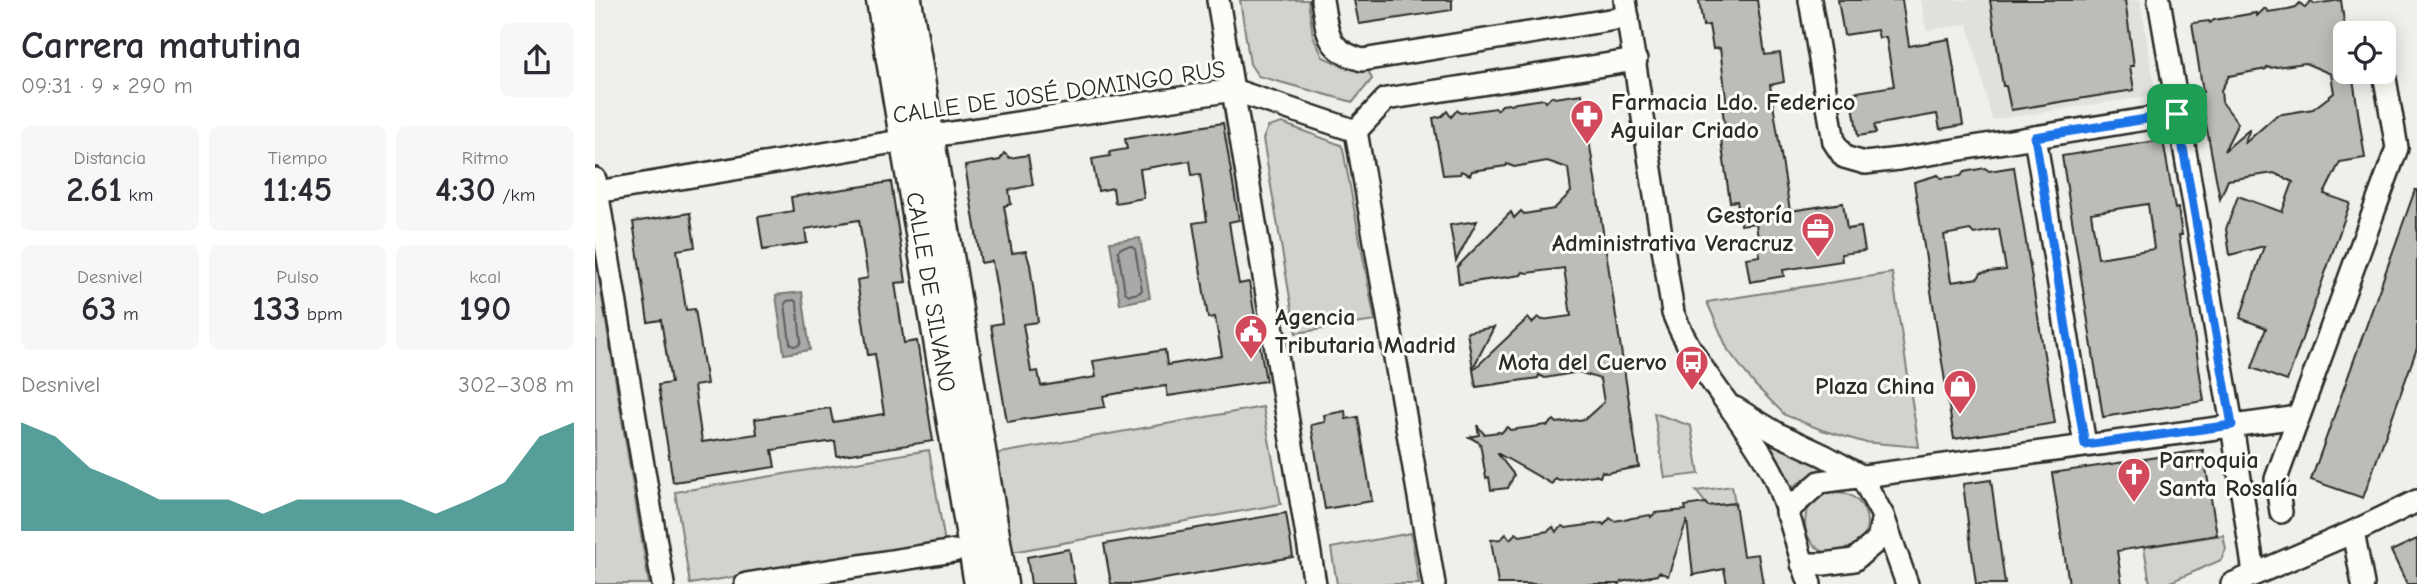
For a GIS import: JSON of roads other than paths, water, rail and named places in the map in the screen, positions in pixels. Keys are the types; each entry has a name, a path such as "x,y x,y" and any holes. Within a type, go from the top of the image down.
{"street":[{"name":"CALLE DE SILVANO","path":"883,0 917,139 1002,584"},
{"name":"CALLE DE SILVANO","path":"906,0 917,139 980,584"},
{"path":"1218,0 1315,584"},
{"path":"1322,0 1329,38 1343,54 1361,60 1627,9 1673,313 1693,356 1730,405 1772,472 1810,584"},
{"path":"1810,0 1834,142 1844,157 1865,163 1899,159 2177,114"},
{"path":"2159,0 2232,425 2254,573"},
{"path":"1434,584 1356,131 1386,99 1636,60"},
{"path":"2281,512 2276,479 2397,148 2386,84"},
{"name":"CALLE DE JOSÉ DOMINGO RUS","path":"596,185 1233,90 1356,131"},
{"path":"2035,137 2085,445"},
{"path":"596,185 663,584"},
{"path":"1730,405 1778,434 1861,476 1883,516 1907,584"},
{"path":"1786,512 1820,482 2298,416"},
{"path":"2232,584 2417,502"},
{"path":"1802,564 1854,560 1878,540 1883,516"},
{"path":"2353,532 2363,584"},
{"path":"746,584 954,551"}],"water":[{"path":"1140,238 1150,298 1120,304 1110,242"},
{"path":"802,292 810,350 784,354 776,295"}],"place":[{"name":"Farmacia Ldo. Federico Aguilar Criado","path":"1587,146"},
{"name":"Gestoría Administrativa Veracruz","path":"1818,259"},
{"name":"Agencia Tributaria Madrid","path":"1251,361"},
{"name":"Mota del Cuervo","path":"1692,392"},
{"name":"Plaza China","path":"1960,416"},
{"name":"Parroquia Santa Rosalía","path":"2134,504"}]}
